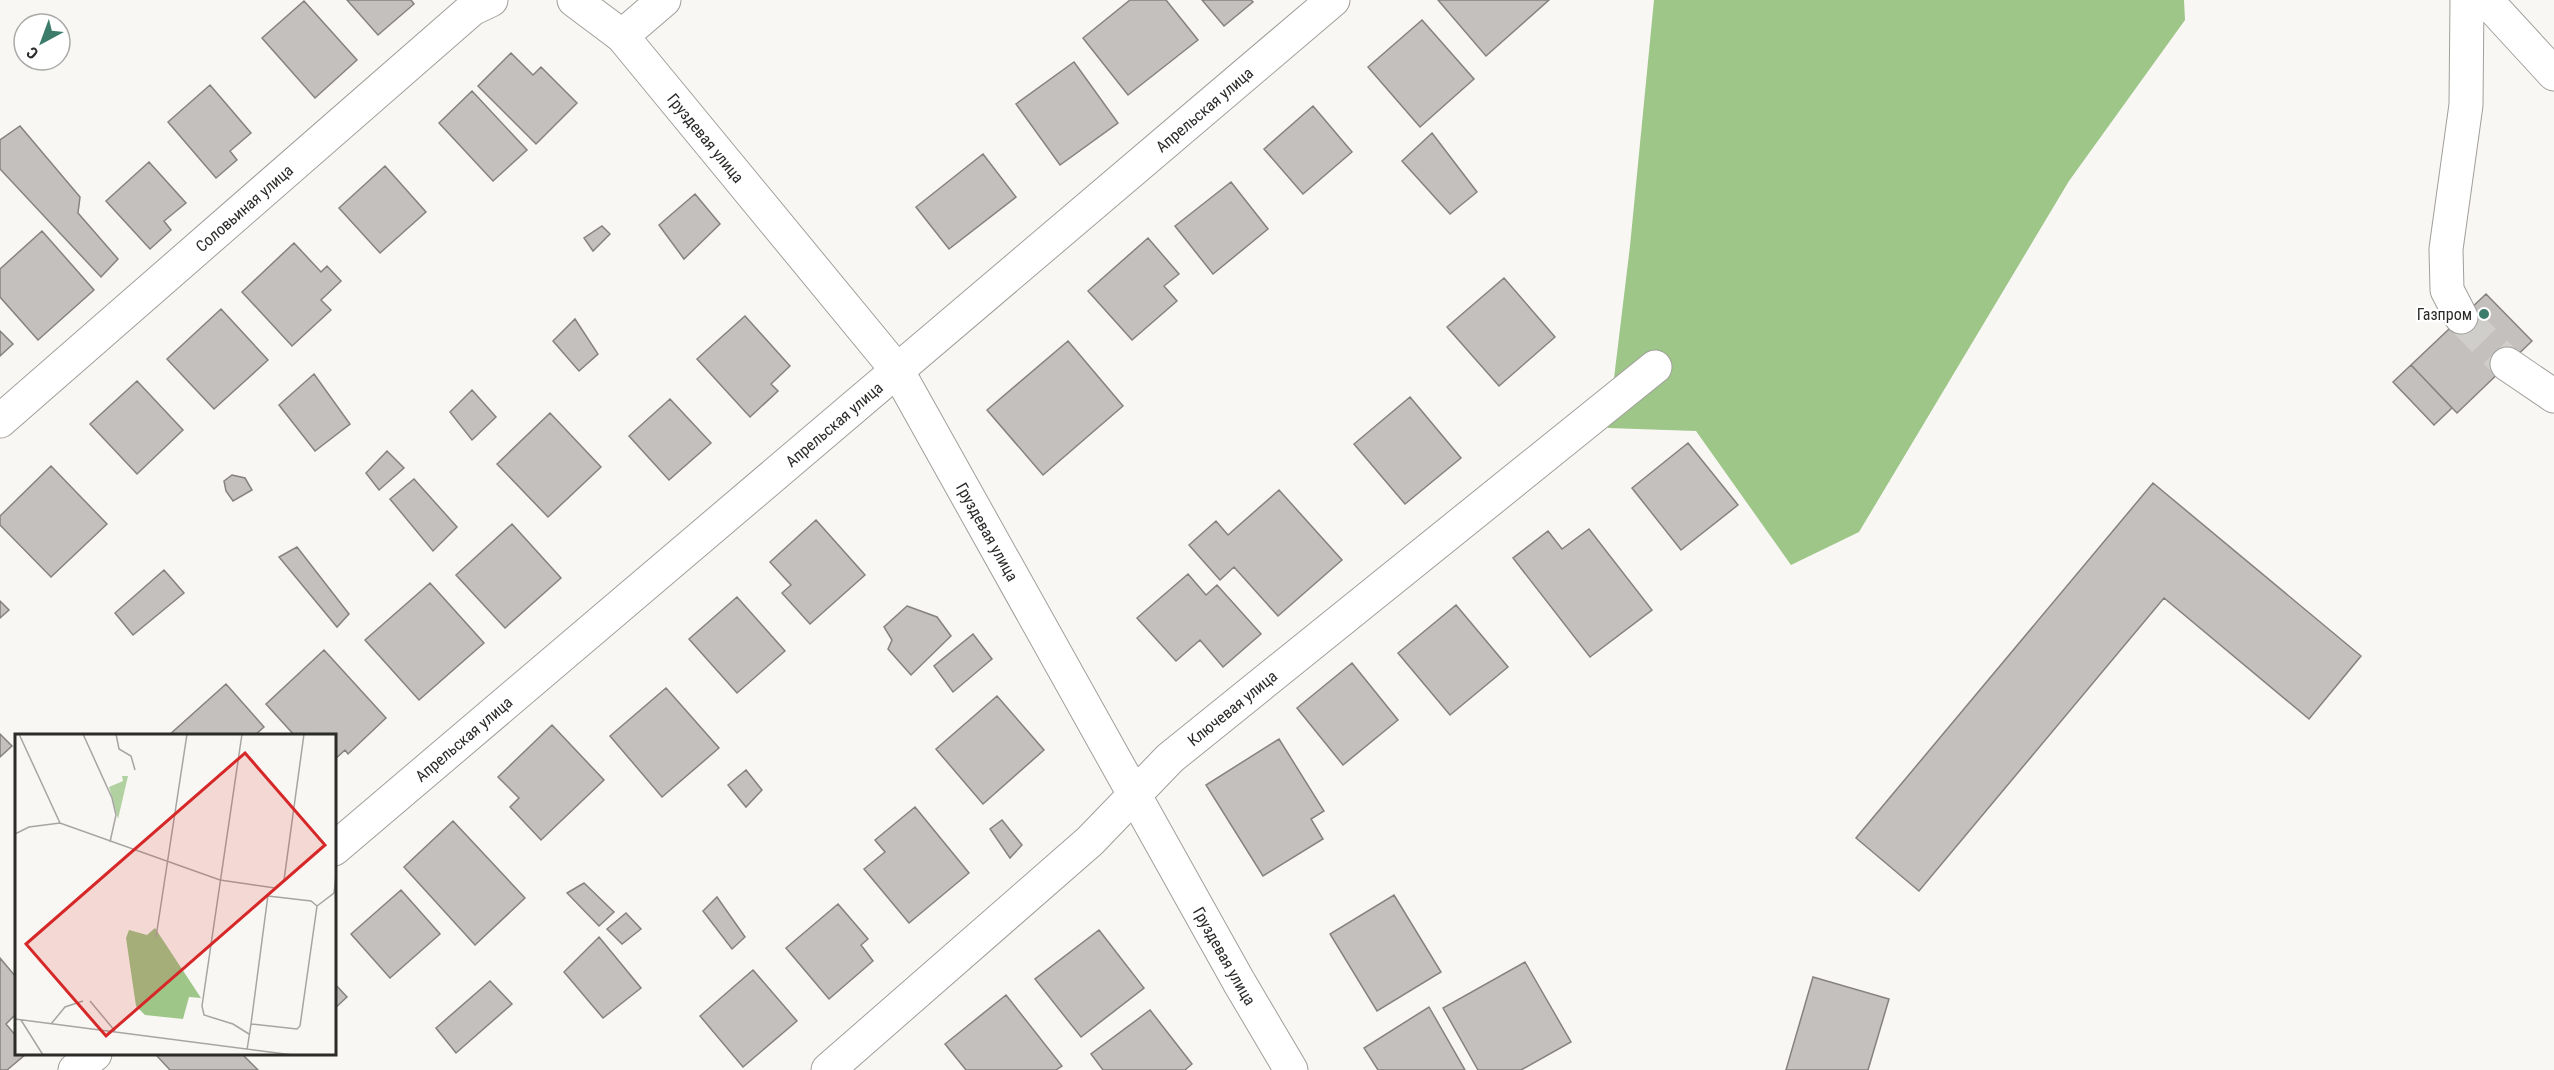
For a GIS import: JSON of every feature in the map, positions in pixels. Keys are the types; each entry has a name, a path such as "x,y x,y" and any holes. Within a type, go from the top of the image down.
{"main road":[{"name":"Соловьиная улица","path":"0,421 472,9 491,0"},
{"path":"574,0 622,36 664,0"},
{"name":"Апрельская улица","path":"336,847 1333,0"},
{"path":"2461,317 2447,290 2446,249 2466,105 2468,0"},
{"path":"2486,0 2554,74"},
{"name":"Груздевая улица","path":"622,36 897,370 1135,792 1239,982 1291,1070"},
{"path":"2507,364 2554,396"},
{"name":"Ключевая улица","path":"828,1070 1090,841 1170,758 1655,367"},
{"path":"75,1070 92,1055"}],"green space":[{"path":"1654,0 2184,0 2185,20 2069,181 1859,532 1791,565 1696,431 1608,428 1630,246"}],"building":[{"path":"347,0 411,0 414,4 378,35"},
{"path":"1130,0 1166,0 1198,40 1128,95 1083,38"},
{"path":"1202,0 1251,0 1253,2 1224,26"},
{"path":"1438,0 1549,0 1486,56"},
{"path":"304,1 357,60 315,98 262,38"},
{"path":"1422,20 1474,79 1420,127 1368,67"},
{"path":"511,53 533,75 541,67 577,103 536,144 478,86"},
{"path":"1074,62 1118,123 1060,165 1016,104"},
{"path":"210,85 251,133 230,151 237,160 216,178 168,122"},
{"path":"472,91 527,150 493,181 439,123"},
{"path":"1313,106 1352,152 1303,194 1264,149"},
{"path":"20,126 80,197 78,213 118,259 101,277 0,169 0,140"},
{"path":"1432,133 1477,192 1450,214 1402,161"},
{"path":"983,154 1016,197 949,249 916,207"},
{"path":"149,162 186,203 164,221 171,230 150,249 106,201"},
{"path":"385,166 426,212 380,253 339,208"},
{"path":"1231,182 1268,229 1213,274 1175,226"},
{"path":"695,194 720,224 684,259 659,225"},
{"path":"602,226 610,234 593,251 584,238"},
{"path":"42,231 94,290 38,340 0,297 0,269"},
{"path":"1148,238 1179,274 1164,286 1177,301 1132,340 1088,291"},
{"path":"294,243 321,272 327,266 341,281 321,300 331,310 292,346 242,292"},
{"path":"1504,278 1555,337 1499,386 1447,327"},
{"path":"2486,294 2532,341 2457,413 2411,365"},
{"path":"221,309 268,360 214,409 167,359"},
{"path":"745,316 790,366 771,384 778,391 750,417 697,359"},
{"path":"575,319 598,354 579,371 553,341"},
{"path":"0,331 13,344 0,356"},
{"path":"1068,341 1123,406 1043,475 987,410"},
{"path":"2411,365 2452,408 2434,425 2393,382"},
{"path":"314,374 350,424 315,451 279,405"},
{"path":"137,381 183,430 137,474 90,424"},
{"path":"472,390 496,417 472,440 450,412"},
{"path":"1410,397 1461,458 1405,504 1354,444"},
{"path":"670,399 711,443 669,480 629,436"},
{"path":"550,413 601,467 548,517 497,464"},
{"path":"1688,443 1738,505 1681,550 1632,488"},
{"path":"387,451 404,468 379,490 366,473"},
{"path":"51,466 107,524 51,577 0,525 0,516"},
{"path":"232,475 245,478 252,490 233,501 226,491 224,481"},
{"path":"414,479 457,527 433,551 390,499"},
{"path":"2153,483 2361,656 2309,719 2164,598 1919,891 1856,838"},
{"path":"1279,490 1342,560 1278,616 1234,567 1220,580 1189,545 1216,521 1228,535"},
{"path":"816,520 865,575 810,624 782,593 791,585 770,562"},
{"path":"512,524 561,578 505,628 456,575"},
{"path":"1589,529 1652,610 1590,657 1513,558 1548,531 1562,549"},
{"path":"297,547 349,614 337,627 279,557"},
{"path":"164,570 184,593 133,635 115,613"},
{"path":"1188,574 1206,595 1217,585 1261,634 1223,667 1200,640 1176,661 1137,618"},
{"path":"430,583 484,643 419,700 365,640"},
{"path":"737,597 785,651 737,693 689,639"},
{"path":"0,601 9,610 0,618"},
{"path":"1456,605 1508,667 1450,715 1398,653"},
{"path":"907,606 937,617 951,636 911,675 888,649 892,640 884,627"},
{"path":"973,634 992,659 953,692 934,666"},
{"path":"324,650 386,718 348,754 345,750 336,758 336,734 293,734 266,704"},
{"path":"1352,663 1398,720 1343,765 1297,708"},
{"path":"226,684 264,727 256,734 170,734"},
{"path":"666,688 719,748 662,797 610,736"},
{"path":"997,696 1044,750 983,804 936,749"},
{"path":"552,725 604,780 541,840 510,807 519,798 498,777"},
{"path":"0,734 12,746 0,757"},
{"path":"1279,739 1324,811 1311,819 1323,839 1263,876 1206,785"},
{"path":"746,770 762,790 746,807 728,785"},
{"path":"915,807 969,873 909,923 864,869 885,852 875,840"},
{"path":"1002,820 1022,845 1010,858 990,829"},
{"path":"453,821 525,898 475,945 404,867"},
{"path":"584,883 614,912 599,926 567,893"},
{"path":"401,890 440,934 390,978 351,934"},
{"path":"1394,895 1441,972 1377,1011 1330,934"},
{"path":"717,897 745,937 732,949 703,911"},
{"path":"838,904 868,939 861,945 873,961 829,999 786,948"},
{"path":"626,913 641,929 622,944 607,929"},
{"path":"1099,930 1144,988 1081,1037 1035,979"},
{"path":"599,937 641,988 603,1018 564,972"},
{"path":"0,958 15,976 15,1015 6,1024 15,1035 15,1055 25,1055 7,1070 0,1070"},
{"path":"1525,962 1571,1042 1521,1070 1478,1070 1443,1008"},
{"path":"753,970 797,1021 743,1067 700,1016"},
{"path":"1813,977 1889,999 1868,1070 1786,1070"},
{"path":"490,981 512,1004 456,1053 436,1028"},
{"path":"336,985 347,997 336,1007"},
{"path":"1006,995 1062,1066 1056,1070 966,1070 945,1044"},
{"path":"1429,1007 1465,1070 1378,1070 1364,1048"},
{"path":"1150,1010 1192,1064 1185,1070 1103,1070 1091,1054"},
{"path":"243,1055 258,1070 170,1070 157,1056"}],"tunnel":[{"path":"2461,317 2507,364"}],"place":[{"name":"Газпром","path":"2484,314"}]}
